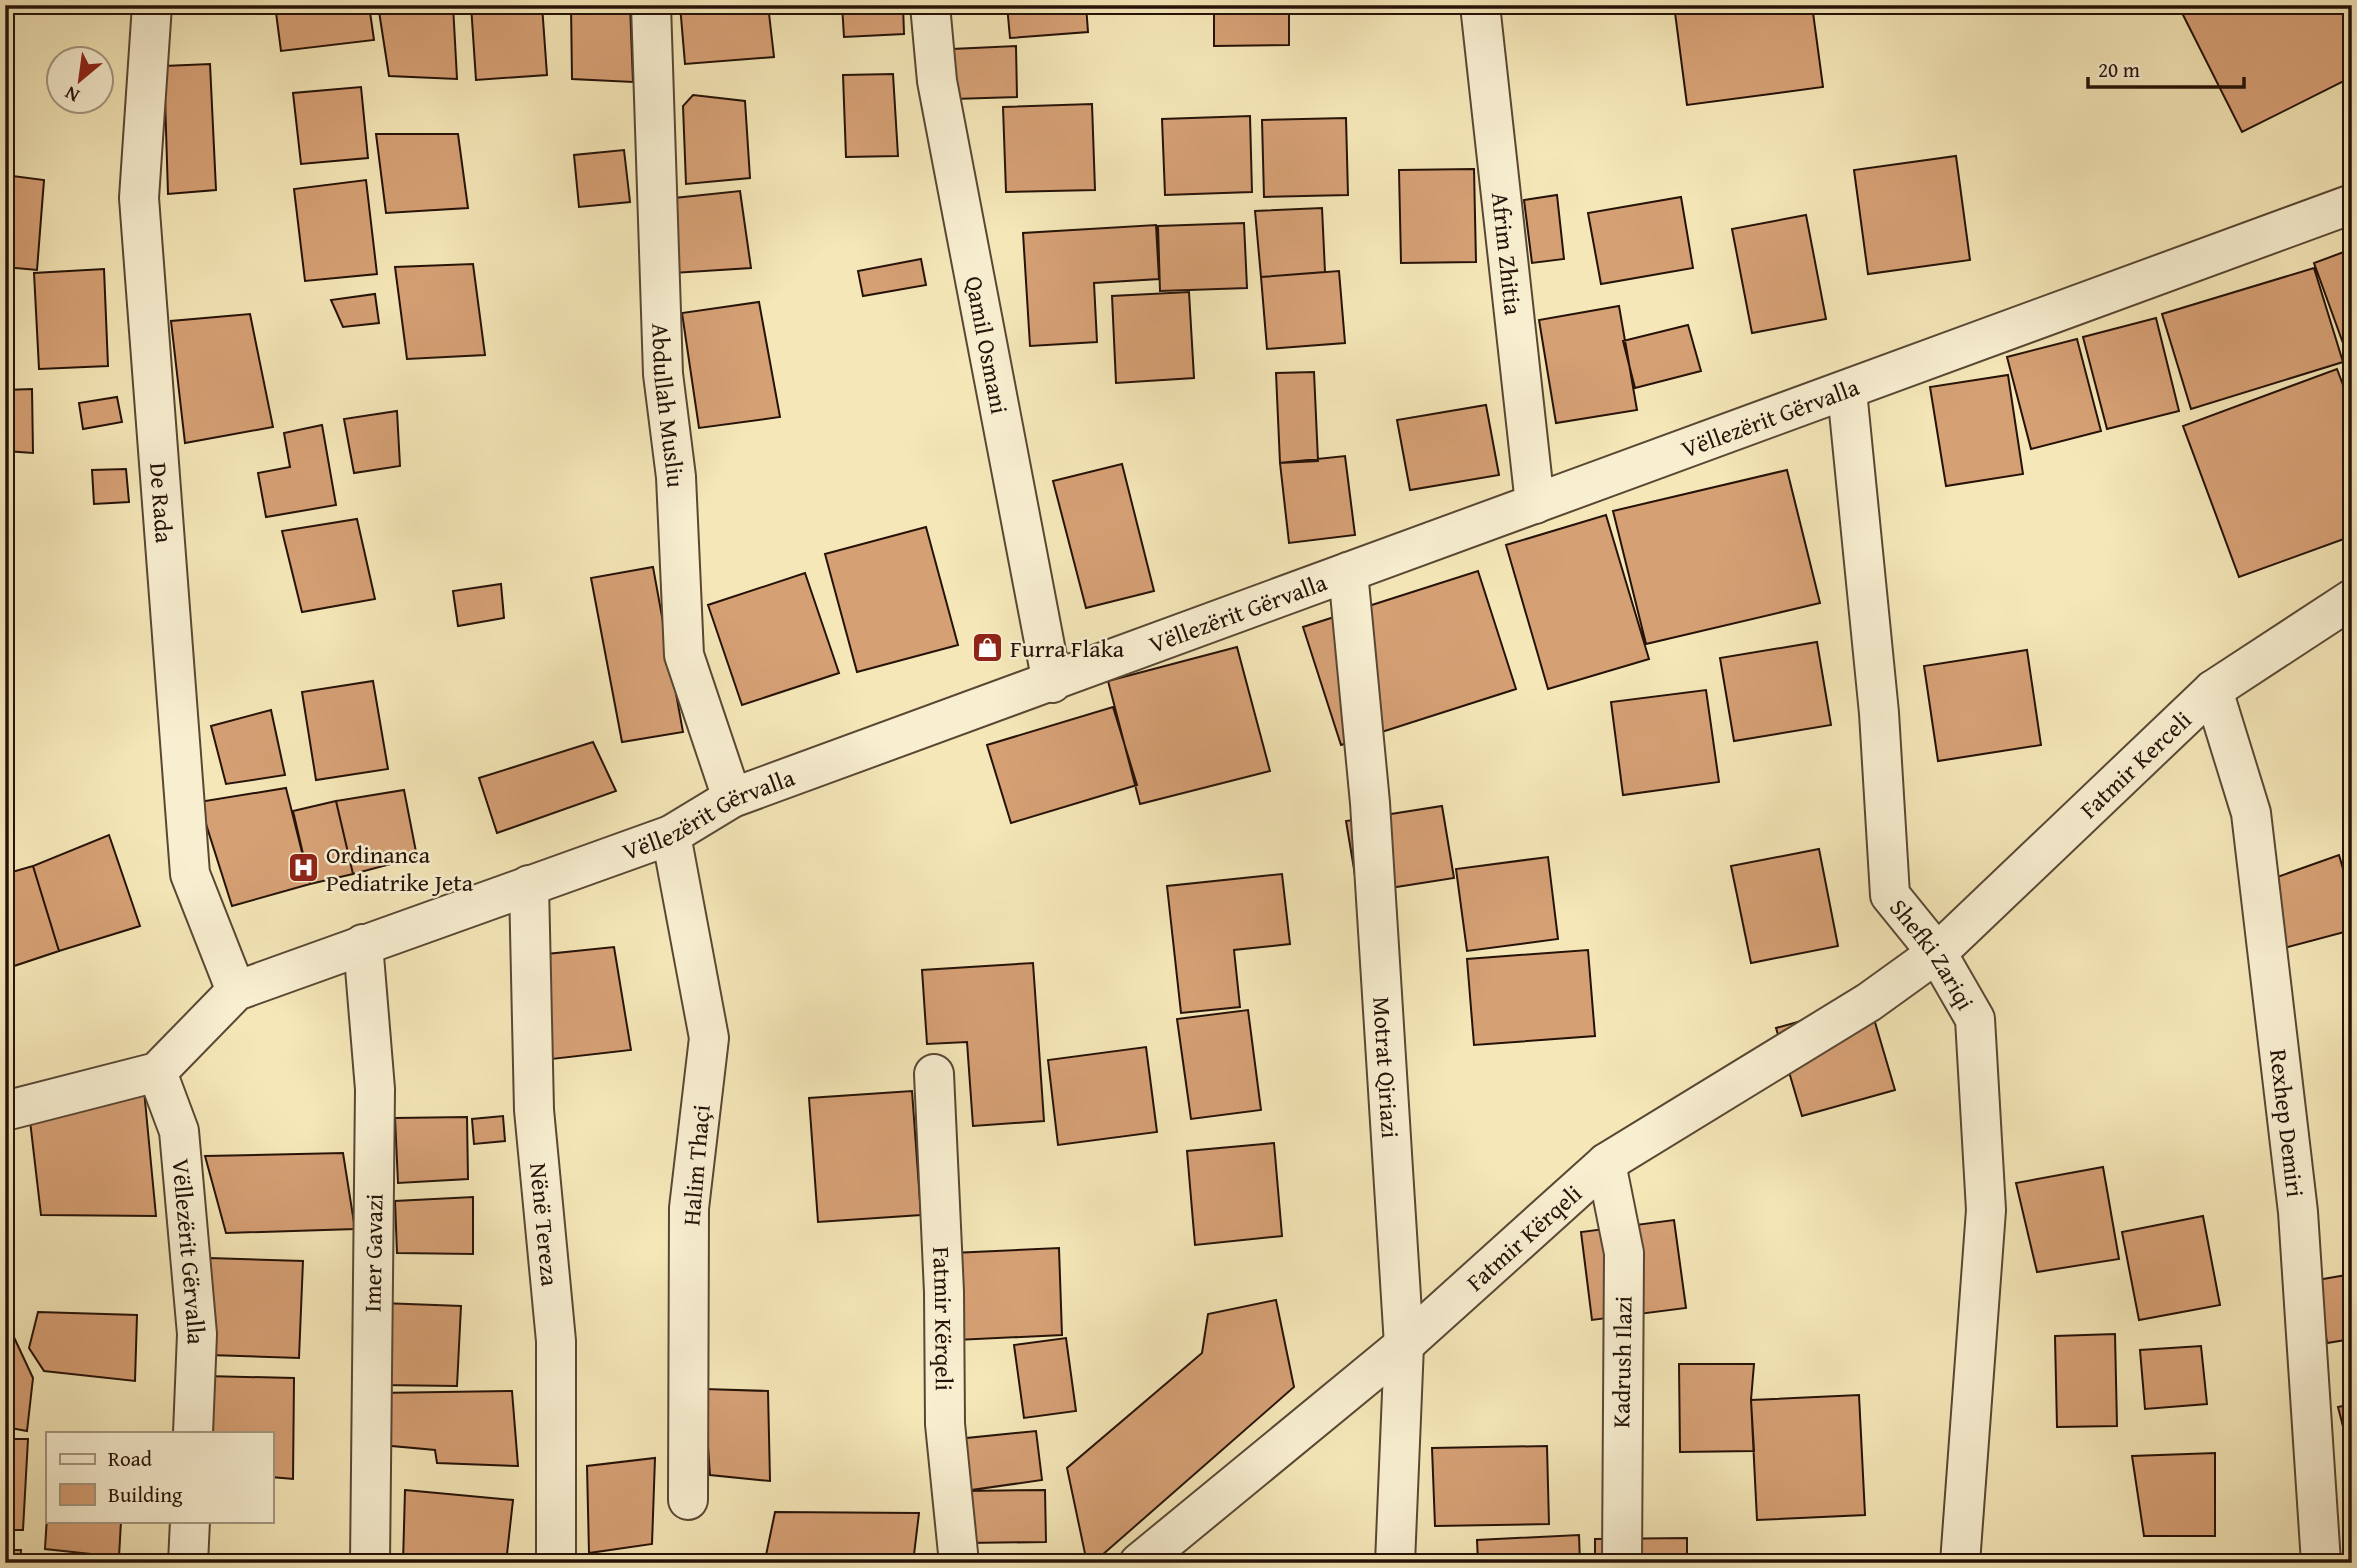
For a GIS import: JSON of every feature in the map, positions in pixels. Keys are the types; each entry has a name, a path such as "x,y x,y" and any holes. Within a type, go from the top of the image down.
{"street":[{"name":"De Rada","path":"152,5 139,198 190,874 236,991"},
{"name":"Abdullah Musliu","path":"651,5 663,374 676,477 684,655 732,798"},
{"name":"Qamil Osmani","path":"930,5 937,81 1052,683"},
{"name":"Afrim Zhitia","path":"1480,5 1535,504"},
{"name":"Vëllezërit Gërvalla","path":"193,1432 197,1335 178,1131 157,1072 236,991 671,835 732,798 1052,683 2352,204"},
{"name":"Shefki Zariqi","path":"1847,391 1879,713 1890,895 1937,953 1975,1019 1986,1210 1960,1563"},
{"name":"Motrat Qiriazi","path":"1348,572 1370,803 1404,1345 1395,1563"},
{"name":"Fatmir Kerceli","path":"1937,953 2213,690 2352,599"},
{"name":"Rexhep Demiri","path":"2213,690 2251,813 2298,1212 2321,1563"},
{"name":"Halim Thaçi","path":"671,835 709,1038 689,1208 688,1500"},
{"name":"Nënë Tereza","path":"529,885 534,1110 556,1341 556,1563"},
{"name":"Imer Gavazi","path":"363,944 375,1089 370,1563"},
{"name":"Fatmir Kërqeli","path":"1139,1563 1404,1345 1606,1163 1869,1002 1937,953"},
{"path":"5,1111 157,1072"},
{"name":"Fatmir Kërqeli","path":"934,1074 944,1292 945,1424 959,1563"},
{"name":"Kadrush Ilazi","path":"1606,1163 1624,1253 1622,1563"},
{"path":"188,1563 190,1522"}],"building":[{"path":"22,5 110,5 110,9 22,8"},
{"path":"275,5 369,5 374,40 281,51"},
{"path":"378,5 453,5 457,79 389,76"},
{"path":"471,5 542,5 547,75 476,80"},
{"path":"571,5 630,5 633,82 572,79"},
{"path":"680,5 768,5 774,57 685,64"},
{"path":"842,5 903,5 904,34 844,37"},
{"path":"1007,5 1086,5 1088,32 1010,38"},
{"path":"1214,5 1289,5 1289,45 1214,46"},
{"path":"1674,5 1812,5 1823,87 1687,105"},
{"path":"2178,5 2352,5 2352,77 2242,132"},
{"path":"1016,46 1017,97 954,99 952,49"},
{"path":"210,64 216,190 168,194 164,66"},
{"path":"893,74 898,156 846,157 843,75"},
{"path":"361,87 368,158 301,164 293,93"},
{"path":"693,95 745,101 750,178 686,184 683,106"},
{"path":"1092,104 1095,190 1006,192 1003,107"},
{"path":"1250,116 1252,192 1165,195 1162,119"},
{"path":"1346,118 1348,195 1264,197 1262,120"},
{"path":"376,134 458,134 468,208 386,213"},
{"path":"624,150 630,202 579,207 574,155"},
{"path":"1956,156 1970,260 1868,274 1854,170"},
{"path":"1474,169 1476,262 1401,263 1399,170"},
{"path":"5,175 44,180 37,270 5,267"},
{"path":"366,180 377,274 305,281 294,189"},
{"path":"740,191 751,268 673,273 665,199"},
{"path":"1557,195 1564,259 1532,263 1524,200"},
{"path":"1681,197 1693,268 1601,284 1588,213"},
{"path":"1322,208 1325,272 1261,277 1255,211"},
{"path":"1806,215 1826,319 1752,333 1732,229"},
{"path":"1244,223 1247,288 1160,291 1158,226"},
{"path":"1156,225 1159,279 1094,283 1097,342 1030,346 1023,233"},
{"path":"2352,249 2352,368 2314,263"},
{"path":"921,259 926,285 863,296 858,271"},
{"path":"473,264 485,355 407,359 395,267"},
{"path":"2314,268 2343,362 2191,409 2162,314"},
{"path":"104,269 108,366 39,369 34,273"},
{"path":"1339,271 1345,343 1267,349 1261,277"},
{"path":"1189,292 1194,378 1116,383 1112,296"},
{"path":"375,294 379,323 343,327 331,300"},
{"path":"759,302 780,417 699,428 682,313"},
{"path":"1619,306 1637,410 1556,423 1539,320"},
{"path":"250,314 273,427 185,443 171,321"},
{"path":"2156,318 2179,411 2107,429 2083,337"},
{"path":"1688,325 1701,371 1635,388 1623,341"},
{"path":"2077,339 2101,431 2031,449 2007,357"},
{"path":"2337,369 2352,409 2352,536 2239,577 2183,426"},
{"path":"1314,372 1318,461 1280,463 1276,373"},
{"path":"2008,375 2023,474 1946,486 1930,387"},
{"path":"32,389 33,453 5,451 5,390"},
{"path":"117,397 122,422 83,429 79,403"},
{"path":"1486,405 1499,475 1410,490 1397,420"},
{"path":"397,411 400,466 354,473 344,419"},
{"path":"322,425 336,505 266,517 258,473 290,467 284,433"},
{"path":"1345,456 1355,535 1289,543 1280,463"},
{"path":"1122,464 1154,591 1086,608 1053,481"},
{"path":"126,469 129,502 94,504 92,470"},
{"path":"1787,470 1820,603 1646,644 1613,511"},
{"path":"1606,515 1649,659 1548,689 1506,545"},
{"path":"357,519 375,599 302,612 282,531"},
{"path":"926,527 958,645 857,672 825,554"},
{"path":"653,567 683,732 622,742 591,578"},
{"path":"1478,571 1516,689 1341,745 1303,627"},
{"path":"805,573 839,673 742,705 708,605"},
{"path":"501,584 504,618 458,626 453,591"},
{"path":"1817,642 1831,725 1734,741 1720,658"},
{"path":"1237,647 1270,771 1140,804 1108,681"},
{"path":"2027,650 2041,745 1938,761 1924,666"},
{"path":"373,681 388,769 316,780 302,692"},
{"path":"1706,690 1719,782 1623,795 1611,702"},
{"path":"1113,707 1137,785 1011,823 987,745"},
{"path":"271,710 285,775 226,784 211,726"},
{"path":"593,742 616,791 497,833 479,778"},
{"path":"2352,781 2352,804 2346,782"},
{"path":"286,788 310,884 232,906 199,802"},
{"path":"404,790 417,857 353,874 336,801"},
{"path":"336,801 353,874 310,884 293,811"},
{"path":"1442,806 1454,878 1358,893 1346,821"},
{"path":"109,835 140,926 59,951 33,866"},
{"path":"1819,849 1838,946 1751,963 1731,866"},
{"path":"2339,855 2352,900 2352,930 2284,948 2269,880"},
{"path":"1548,857 1558,939 1467,951 1456,869"},
{"path":"33,866 59,951 5,969 5,874"},
{"path":"1282,874 1290,944 1234,950 1240,1007 1181,1013 1167,886"},
{"path":"614,947 631,1050 543,1060 537,955"},
{"path":"1588,950 1595,1036 1474,1045 1467,959"},
{"path":"1033,963 1044,1121 973,1126 967,1042 927,1044 922,970"},
{"path":"1869,1002 1895,1090 1802,1116 1776,1028"},
{"path":"1248,1010 1261,1110 1191,1119 1177,1019"},
{"path":"1146,1047 1157,1132 1058,1145 1048,1060"},
{"path":"144,1090 156,1216 41,1215 29,1112"},
{"path":"912,1091 921,1215 818,1222 809,1098"},
{"path":"503,1116 505,1141 474,1144 472,1119"},
{"path":"467,1117 468,1179 398,1183 395,1118"},
{"path":"1274,1143 1282,1236 1195,1245 1187,1151"},
{"path":"343,1153 355,1229 226,1233 205,1156"},
{"path":"2103,1167 2119,1259 2037,1272 2016,1183"},
{"path":"473,1197 473,1254 397,1253 395,1201"},
{"path":"2203,1216 2220,1305 2139,1320 2122,1232"},
{"path":"1674,1220 1686,1308 1592,1320 1581,1232"},
{"path":"1059,1248 1062,1335 956,1340 952,1253"},
{"path":"209,1258 303,1261 299,1358 209,1355"},
{"path":"2352,1274 2352,1339 2327,1343 2317,1280"},
{"path":"1276,1300 1294,1387 1093,1563 1087,1563 1067,1468 1202,1353 1208,1314"},
{"path":"381,1303 461,1306 457,1386 380,1385"},
{"path":"38,1312 137,1315 135,1381 44,1371 29,1348"},
{"path":"5,1318 33,1378 27,1431 5,1427"},
{"path":"2115,1334 2117,1426 2057,1427 2055,1336"},
{"path":"1066,1338 1076,1411 1024,1418 1014,1345"},
{"path":"2201,1346 2207,1404 2145,1409 2140,1350"},
{"path":"1679,1364 1754,1364 1751,1400 1754,1451 1680,1452"},
{"path":"205,1376 294,1378 293,1479 273,1477 273,1432 208,1432"},
{"path":"704,1389 768,1391 770,1481 710,1475"},
{"path":"512,1391 518,1466 437,1463 435,1450 381,1445 376,1393"},
{"path":"1859,1395 1865,1515 1757,1520 1751,1400"},
{"path":"2352,1404 2352,1441 2347,1442 2338,1407"},
{"path":"1036,1431 1042,1480 964,1491 957,1439"},
{"path":"5,1439 28,1439 23,1530 5,1530"},
{"path":"1547,1446 1549,1524 1435,1526 1432,1448"},
{"path":"2215,1453 2215,1536 2144,1536 2132,1456"},
{"path":"655,1458 652,1544 589,1553 587,1466"},
{"path":"405,1490 513,1500 506,1563 403,1563"},
{"path":"1045,1490 1046,1542 966,1543 964,1491"},
{"path":"775,1512 919,1513 913,1563 767,1563 765,1560"},
{"path":"47,1522 121,1522 119,1557 45,1549"},
{"path":"1579,1535 1580,1563 1478,1563 1477,1540"},
{"path":"1687,1538 1687,1563 1595,1563 1595,1539"},
{"path":"5,1550 21,1550 20,1563 5,1563"}],"place":[{"name":"Furra Flaka","path":"987,648"},
{"name":"Ordinanca Pediatrike Jeta","path":"303,868"}]}
